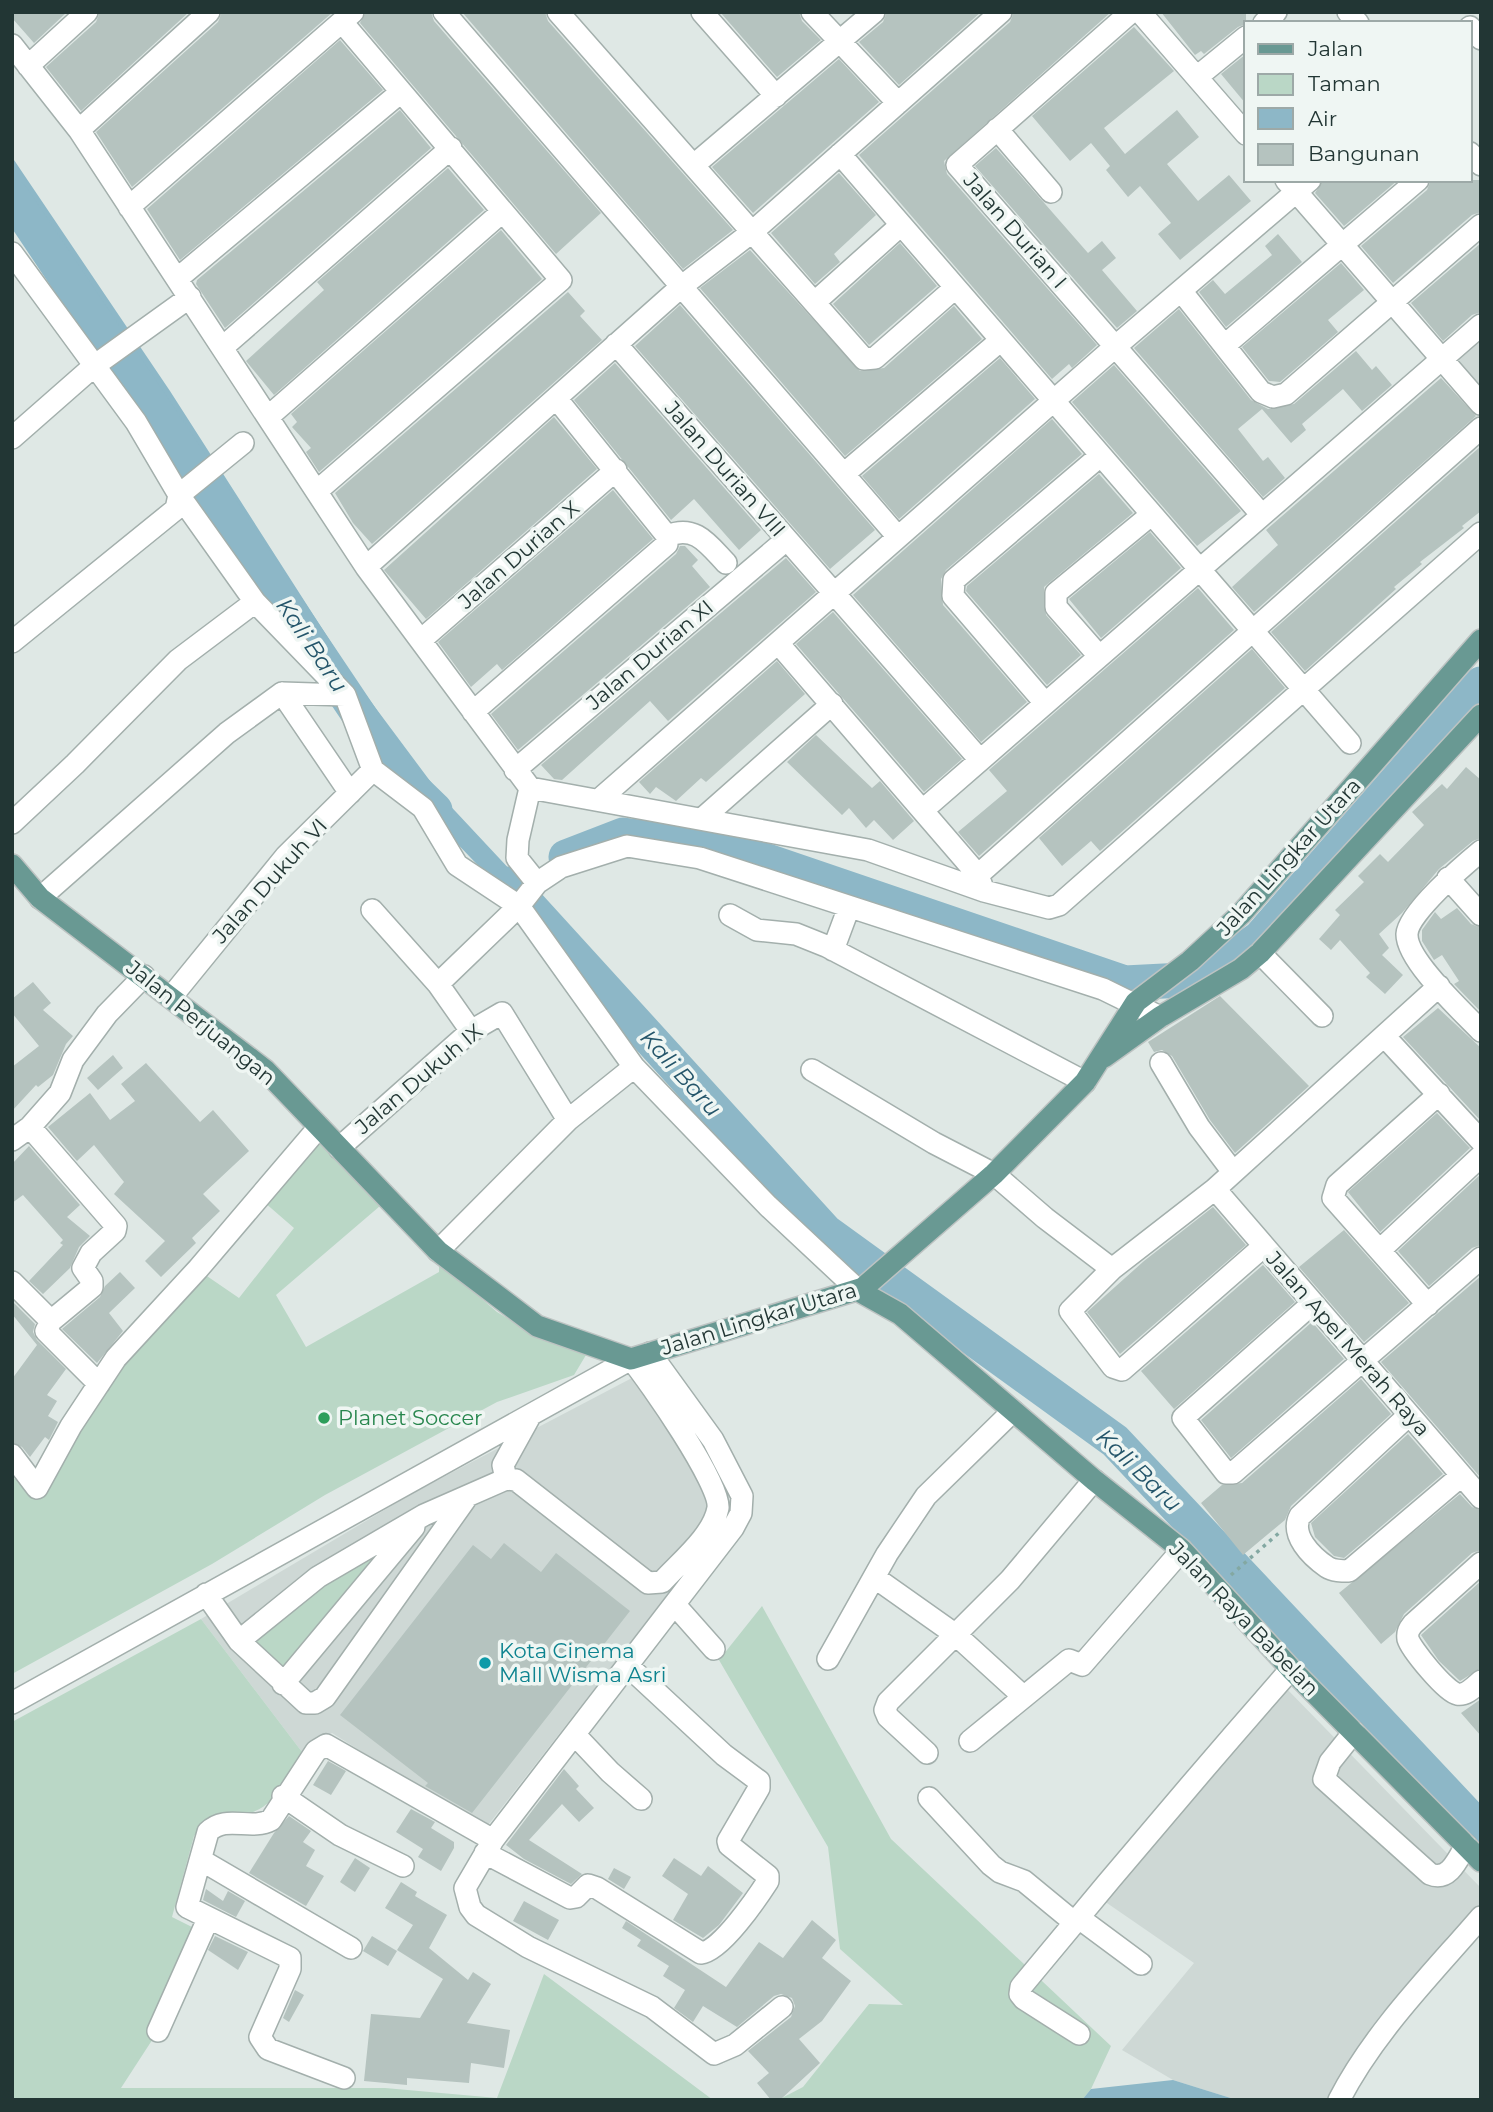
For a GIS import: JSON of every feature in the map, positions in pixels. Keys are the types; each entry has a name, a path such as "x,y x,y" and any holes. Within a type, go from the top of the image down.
{"main road":[{"name":"Jalan Lingkar Utara","path":"1088,1074 1139,999 1190,961 1241,914 1481,640"},
{"name":"Jalan Lingkar Utara","path":"640,1356 861,1290 994,1174 1088,1074 1160,1017 1241,969 1260,953 1481,715"},
{"name":"Jalan Perjuangan","path":"12,865 40,898 172,996 265,1070 438,1251 537,1326 640,1356"},
{"name":"Jalan Raya Babelan","path":"861,1290 900,1314 1094,1480 1182,1550 1291,1669 1473,1853"}],"street":[{"path":"28,66 87,12"},
{"path":"79,130 209,12"},
{"path":"558,12 864,359 870,360 955,288"},
{"path":"702,12 776,96"},
{"path":"812,12 898,103"},
{"path":"694,165 874,12"},
{"path":"366,567 682,286 752,232 1001,12"},
{"name":"Jalan Durian I","path":"1116,346 957,165 1131,12"},
{"path":"1140,12 1244,129"},
{"path":"129,207 348,17 401,92 561,280 317,491"},
{"path":"457,17 682,286 898,537"},
{"path":"1197,77 1244,39"},
{"path":"12,45 79,130 366,567 530,788 601,798 868,850 981,883 1036,906 1049,908 1059,905 1481,533"},
{"path":"177,279 401,92"},
{"path":"997,129 1051,192"},
{"path":"223,347 451,148"},
{"path":"840,155 1350,743"},
{"path":"1225,345 1416,182"},
{"path":"601,798 1116,346 1182,292 1298,184 1343,245 1481,404"},
{"path":"268,417 502,212"},
{"path":"815,302 901,225"},
{"path":"1182,292 1261,392 1273,397 1286,394 1394,304 1481,225"},
{"path":"12,253 102,361 179,495 255,602 345,695 373,770 423,808 457,865 530,886"},
{"path":"12,438 102,361 190,297"},
{"path":"923,810 1441,358 1471,346 1481,325"},
{"path":"845,473 1000,340"},
{"name":"Jalan Durian VIII","path":"616,344 980,760"},
{"path":"1116,346 1261,514"},
{"path":"556,398 667,536"},
{"path":"981,883 1252,632 1481,428"},
{"path":"12,642 176,509 179,495 243,443"},
{"path":"1045,703 953,596 951,588 954,580 1100,456"},
{"name":"Jalan Durian X","path":"421,640 616,470"},
{"path":"1099,656 1056,607 1056,593 1152,516"},
{"path":"667,536 682,531 694,533 726,563"},
{"path":"473,712 664,549 667,536"},
{"name":"Jalan Durian XI","path":"515,770 786,540"},
{"path":"12,823 177,660 255,602"},
{"path":"778,643 923,810 981,883"},
{"path":"40,898 217,741 282,693 345,695"},
{"path":"282,693 350,793"},
{"path":"703,818 831,704"},
{"name":"Jalan Dukuh VI","path":"172,996 286,856 373,770"},
{"path":"530,788 518,840 517,858 530,886 634,1067 768,1206 861,1290"},
{"path":"438,984 530,886 561,867 627,846 700,858 1139,999 1160,1017"},
{"path":"1481,851 1448,878 1411,922 1407,933 1413,954 1481,1031"},
{"path":"1448,878 1481,915"},
{"path":"833,950 849,907"},
{"path":"372,910 438,984 471,1031"},
{"path":"730,915 757,930 796,934 833,950 1088,1074"},
{"path":"1260,953 1322,1016"},
{"path":"12,1140 30,1127 60,1093 73,1060 107,1014 144,976"},
{"path":"1264,1246 1122,1370 1113,1367 1070,1311 1112,1269 1215,1189 1386,1038 1439,986"},
{"name":"Jalan Dukuh IX","path":"339,1148 471,1031 502,1013 568,1119"},
{"path":"1386,1038 1481,1141"},
{"path":"1161,1063 1199,1127 1233,1172"},
{"path":"438,1251 568,1119 634,1067"},
{"path":"812,1070 934,1143 994,1174 1045,1218 1112,1269"},
{"path":"1428,1305 1333,1198 1334,1191 1440,1094"},
{"path":"30,1127 116,1226 116,1231 86,1260 83,1268 93,1284 92,1287 51,1321 46,1331 99,1384"},
{"path":"12,1455 37,1488 99,1384 140,1329 198,1269 319,1127"},
{"path":"1380,1250 1481,1156"},
{"name":"Jalan Apel Merah Raya","path":"1215,1189 1481,1499"},
{"path":"1313,1303 1183,1418 1226,1473 1233,1473 1481,1258"},
{"path":"12,1282 51,1321"},
{"path":"12,1703 640,1356"},
{"path":"239,1641 318,1577 424,1515 506,1479 516,1480 649,1583 662,1582 707,1531 718,1507 712,1484 652,1385 640,1356"},
{"path":"640,1356 713,1440 742,1496 741,1513 733,1528 675,1605 489,1846 465,1888 470,1907 476,1915 527,1947 652,2007 708,2051 722,2053 782,2007"},
{"path":"828,1659 874,1577 926,1496 1013,1411"},
{"path":"1409,1415 1300,1517 1295,1525 1296,1536 1328,1568 1349,1571 1461,1476"},
{"path":"506,1479 503,1465 530,1417"},
{"path":"927,1752 885,1710 888,1702 1010,1580 1094,1480"},
{"path":"206,1594 239,1641 306,1703 315,1703 325,1697 468,1495"},
{"path":"283,1684 424,1515"},
{"path":"970,1741 1069,1660 1082,1665 1182,1550"},
{"path":"1481,1563 1413,1623 1408,1633 1409,1643 1448,1690 1459,1695 1469,1692 1481,1681"},
{"path":"874,1577 956,1634 1024,1697"},
{"path":"675,1605 714,1649"},
{"path":"345,2078 282,2055 264,2044 260,2037 290,1969 290,1958 187,1907 208,1832 213,1827 228,1822 259,1827 271,1820 316,1751 326,1745 570,1898 576,1897 588,1885 597,1888 701,1953 715,1947 735,1926 768,1881 768,1876 729,1845 728,1840 759,1788 759,1781 724,1755 628,1666"},
{"path":"1079,2034 1020,1993 1121,1863 1291,1669"},
{"path":"1354,1732 1326,1769 1324,1779 1437,1878 1473,1853"},
{"path":"575,1735 610,1772 641,1799"},
{"path":"284,1797 340,1835 403,1866"},
{"path":"929,1798 991,1865 1024,1881 1141,1964"},
{"path":"201,1860 351,1948"},
{"path":"1339,2100 1353,2072 1397,2015 1481,1917"},
{"path":"158,2031 208,1919"}],"path":[{"path":"1227,1579 1275,1534"}],"shaded area":[{"path":"1481,325 1481,404 1441,358"},
{"path":"651,1368 714,1457 729,1497 711,1539 485,1829 332,1733 302,1752 201,1619 413,1493"},
{"path":"1284,1686 1481,1888 1481,1906 1351,2063 1329,2100 1237,2100 1173,2080 1122,2050 1194,1963 1104,1901"}],"green space":[{"path":"317,1139 380,1206 276,1295 306,1347 439,1272 439,1262 497,1312 531,1332 586,1355 574,1375 497,1402 325,1495 212,1564 12,1674 12,1477 37,1493 117,1365 201,1272 239,1298 294,1228 264,1202"},
{"path":"424,1515 283,1684 239,1641"},
{"path":"762,1606 891,1839 1111,2046 1091,2089 1082,2100 778,2100 803,2087 869,2004 903,2005 840,1949 828,1847 719,1660"},
{"path":"201,1619 302,1752 267,1804 245,1814 207,1819 194,1836 172,1917 202,1932 158,2031 121,2088 385,2088 497,2098 544,1974 713,2100 12,2100 12,1722"}],"water":[{"path":"12,157 170,391 357,683 442,797 526,887 514,903 423,808 345,695 247,534 12,198"},
{"path":"1173,2080 1237,2100 1082,2100 1091,2089"}],"building":[{"path":"12,12 67,12 34,43 12,18"},
{"path":"100,12 189,12 81,111 46,67 96,22"},
{"path":"222,12 333,12 132,187 96,132 218,22"},
{"path":"366,12 431,12 434,21 601,213 556,254 360,23"},
{"path":"462,12 545,12 548,21 733,230 683,269"},
{"path":"720,12 799,12 802,21 821,40 777,77"},
{"path":"887,12 981,12 899,85 859,42 883,22"},
{"path":"1014,12 1111,12 944,161 947,174 1097,345 1072,368 1069,364 1052,379 859,155 1010,22"},
{"path":"1161,12 1246,12 1244,25 1204,54 1201,51 1195,55"},
{"path":"1134,27 1174,71 1104,128 1125,154 1177,110 1199,137 1167,164 1198,201 1229,175 1251,201 1180,260 1158,234 1171,223 1140,186 1128,197 1106,170 1110,166 1091,143 1070,161 1032,116"},
{"path":"340,40 383,90 180,260 147,209"},
{"path":"1244,56 1244,102 1221,74"},
{"path":"839,59 879,102 753,213 712,167"},
{"path":"400,110 431,148 225,328 196,284 197,280"},
{"path":"996,148 1088,253 1102,241 1116,258 1102,270 1137,311 1117,328 975,166"},
{"path":"448,168 484,210 274,395 246,361 324,290 317,282"},
{"path":"839,173 876,215 834,254 840,262 815,284 771,233"},
{"path":"1481,180 1481,212 1472,215 1393,283 1361,246 1427,190 1430,182"},
{"path":"1322,182 1396,182 1344,226 1315,193"},
{"path":"501,230 542,279 319,472 306,452 311,448 292,427 297,422 291,414"},
{"path":"1278,234 1302,262 1226,327 1199,292 1213,280 1225,294 1272,255 1265,246"},
{"path":"900,243 937,286 869,345 833,304"},
{"path":"1481,243 1481,312 1472,315 1443,341 1411,303"},
{"path":"750,250 860,371 884,368 954,306 982,339 845,456 700,288"},
{"path":"1341,263 1364,290 1328,320 1338,332 1280,382 1269,381 1242,347"},
{"path":"568,292 585,311 580,316 602,340 372,544 353,523 335,493"},
{"path":"680,305 875,530 830,569 635,346"},
{"path":"1179,309 1251,400 1268,409 1294,404 1356,351 1372,370 1376,366 1392,385 1362,411 1343,389 1302,424 1306,430 1291,443 1262,409 1238,429 1263,461 1268,457 1285,478 1263,497 1134,348"},
{"path":"1000,358 1035,399 899,519 862,476"},
{"path":"615,363 761,530 739,550 694,499 671,520 574,400"},
{"path":"1114,365 1241,511 1197,546 1072,402"},
{"path":"1441,378 1476,416 1254,612 1232,587 1278,545 1266,530"},
{"path":"554,417 597,469 426,619 384,570"},
{"path":"1052,419 1082,454 946,570 941,579 943,605 1027,702 981,742 853,595"},
{"path":"1481,446 1481,511 1462,526 1464,528 1420,562 1422,564 1394,587 1396,589 1305,671 1271,632"},
{"path":"1099,474 1133,513 1044,587 1046,615 1081,655 1047,685 966,591 967,586"},
{"path":"613,490 653,539 502,670 497,664 471,687 438,642"},
{"path":"1150,532 1181,568 1101,638 1069,599"},
{"path":"680,546 685,546 698,560 692,566 710,587 518,750 491,714 676,554"},
{"path":"786,558 816,592 668,721 650,701 562,780 554,779 541,765"},
{"path":"1198,588 1234,630 979,856 958,832 1007,791 989,770"},
{"path":"833,612 962,759 924,792 796,644"},
{"path":"1252,649 1285,688 1100,851 1091,841 1062,866 1039,838"},
{"path":"777,661 805,694 706,782 701,778 676,801 656,787 650,794 639,782"},
{"path":"816,735 872,788 880,781 914,821 893,840 874,820 866,828 849,808 842,815 787,762"},
{"path":"1466,767 1481,780 1481,838 1473,841 1439,869 1402,913 1379,934 1389,948 1382,955 1403,975 1385,994 1366,977 1370,973 1340,940 1331,950 1319,939 1340,915 1335,910 1364,882 1358,876 1380,854 1388,862 1424,825 1412,812 1442,784 1447,789"},
{"path":"1457,908 1471,924 1481,928 1481,1012 1454,984 1459,981 1442,955 1434,960 1422,941 1422,930 1435,912 1441,919"},
{"path":"33,982 51,1003 43,1010 73,1036 66,1044 53,1075 38,1087 36,1085 12,1111 12,1067 39,1046 12,1013 12,999"},
{"path":"1220,996 1309,1086 1235,1153 1210,1120 1172,1056 1162,1050 1154,1052 1148,1042"},
{"path":"1438,1008 1481,1048 1481,1121 1403,1037"},
{"path":"113,1055 123,1068 98,1090 87,1078"},
{"path":"146,1063 200,1122 213,1110 249,1151 203,1194 220,1211 192,1238 196,1243 161,1277 145,1261 165,1241 114,1194 124,1182 94,1145 77,1161 48,1127 90,1093 110,1120 135,1101 121,1084"},
{"path":"1437,1113 1470,1148 1380,1232 1348,1192"},
{"path":"29,1146 80,1205 67,1217 90,1236 79,1247 70,1268 43,1294 29,1281 63,1245 60,1243 63,1240 23,1195 12,1203 12,1164"},
{"path":"1481,1174 1481,1245 1472,1248 1429,1286 1398,1251"},
{"path":"1213,1207 1246,1245 1120,1354 1087,1312 1144,1261"},
{"path":"1344,1230 1409,1303 1364,1342 1299,1267"},
{"path":"1263,1265 1295,1302 1174,1409 1141,1371"},
{"path":"120,1272 135,1288 109,1313 123,1331 97,1363 62,1329 100,1297 105,1286"},
{"path":"1481,1276 1481,1478 1381,1362"},
{"path":"12,1301 35,1324 33,1332 37,1340 66,1369 47,1395 57,1401 48,1416 58,1422 49,1440 45,1437 30,1457 22,1447 12,1442 12,1379 37,1345 12,1314"},
{"path":"1312,1322 1344,1359 1231,1458 1201,1420"},
{"path":"1361,1379 1391,1414 1291,1506 1285,1520 1243,1555 1201,1503 1222,1485 1242,1483"},
{"path":"1408,1434 1443,1474 1344,1558 1334,1556 1315,1537 1311,1523"},
{"path":"1460,1494 1472,1507 1481,1511 1481,1550 1472,1553 1404,1614 1395,1632 1381,1644 1339,1593"},
{"name":"Kota Cinema Mall Wisma Asri","path":"504,1543 541,1572 556,1553 630,1611 472,1813 425,1786 428,1783 340,1715 473,1545 491,1559"},
{"path":"1481,1581 1481,1668 1460,1681 1439,1661 1421,1635"},
{"path":"1481,1699 1481,1736 1461,1713"},
{"path":"328,1761 346,1771 331,1795 313,1785"},
{"path":"564,1769 579,1786 576,1789 594,1808 579,1822 562,1804 529,1840 582,1874 571,1884 524,1859 506,1845"},
{"path":"411,1809 435,1822 431,1828 454,1842 454,1848 441,1871 418,1857 423,1849 396,1832"},
{"path":"289,1816 311,1831 303,1842 315,1850 306,1866 324,1876 306,1906 249,1873 274,1833"},
{"path":"355,1858 370,1868 355,1892 340,1882"},
{"path":"674,1858 701,1876 708,1866 743,1893 719,1925 703,1938 673,1920 688,1894 662,1876"},
{"path":"614,1868 631,1877 624,1889 608,1879"},
{"path":"401,1882 417,1892 415,1896 447,1915 429,1948 468,1980 473,1972 491,1984 467,2023 510,2030 504,2068 471,2063 469,2083 407,2078 407,2085 364,2081 371,2014 420,2018 443,1979 397,1950 413,1925 385,1908"},
{"path":"206,1889 223,1901 228,1891 245,1901 236,1917 203,1900"},
{"path":"524,1901 559,1920 548,1940 513,1921"},
{"path":"812,1920 836,1940 822,1958 851,1981 822,2021 799,2039 820,2063 780,2100 771,2100 757,2083 769,2073 748,2051 791,2017 795,2006 792,1998 781,1994 774,1996 737,2027 703,2006 693,2022 674,2008 685,1990 663,1976 669,1966 637,1946 641,1940 622,1928 626,1921 726,1987 759,1942 783,1958"},
{"path":"215,1936 248,1952 238,1970 208,1950"},
{"path":"372,1936 397,1951 388,1966 363,1951"},
{"path":"295,1990 304,1995 289,2022 283,2018"}],"waterway":[{"name":"Kali Baru","path":"12,197 400,776 435,810"},
{"path":"566,857 623,835 729,848 1125,983 1203,979 1260,938 1481,684"},
{"name":"Kali Baru","path":"509,884 826,1232 1115,1441 1481,1830"}],"place":[{"name":"Planet Soccer","path":"324,1418"},
{"name":"Kota Cinema Mall Wisma Asri","path":"485,1663"}]}
